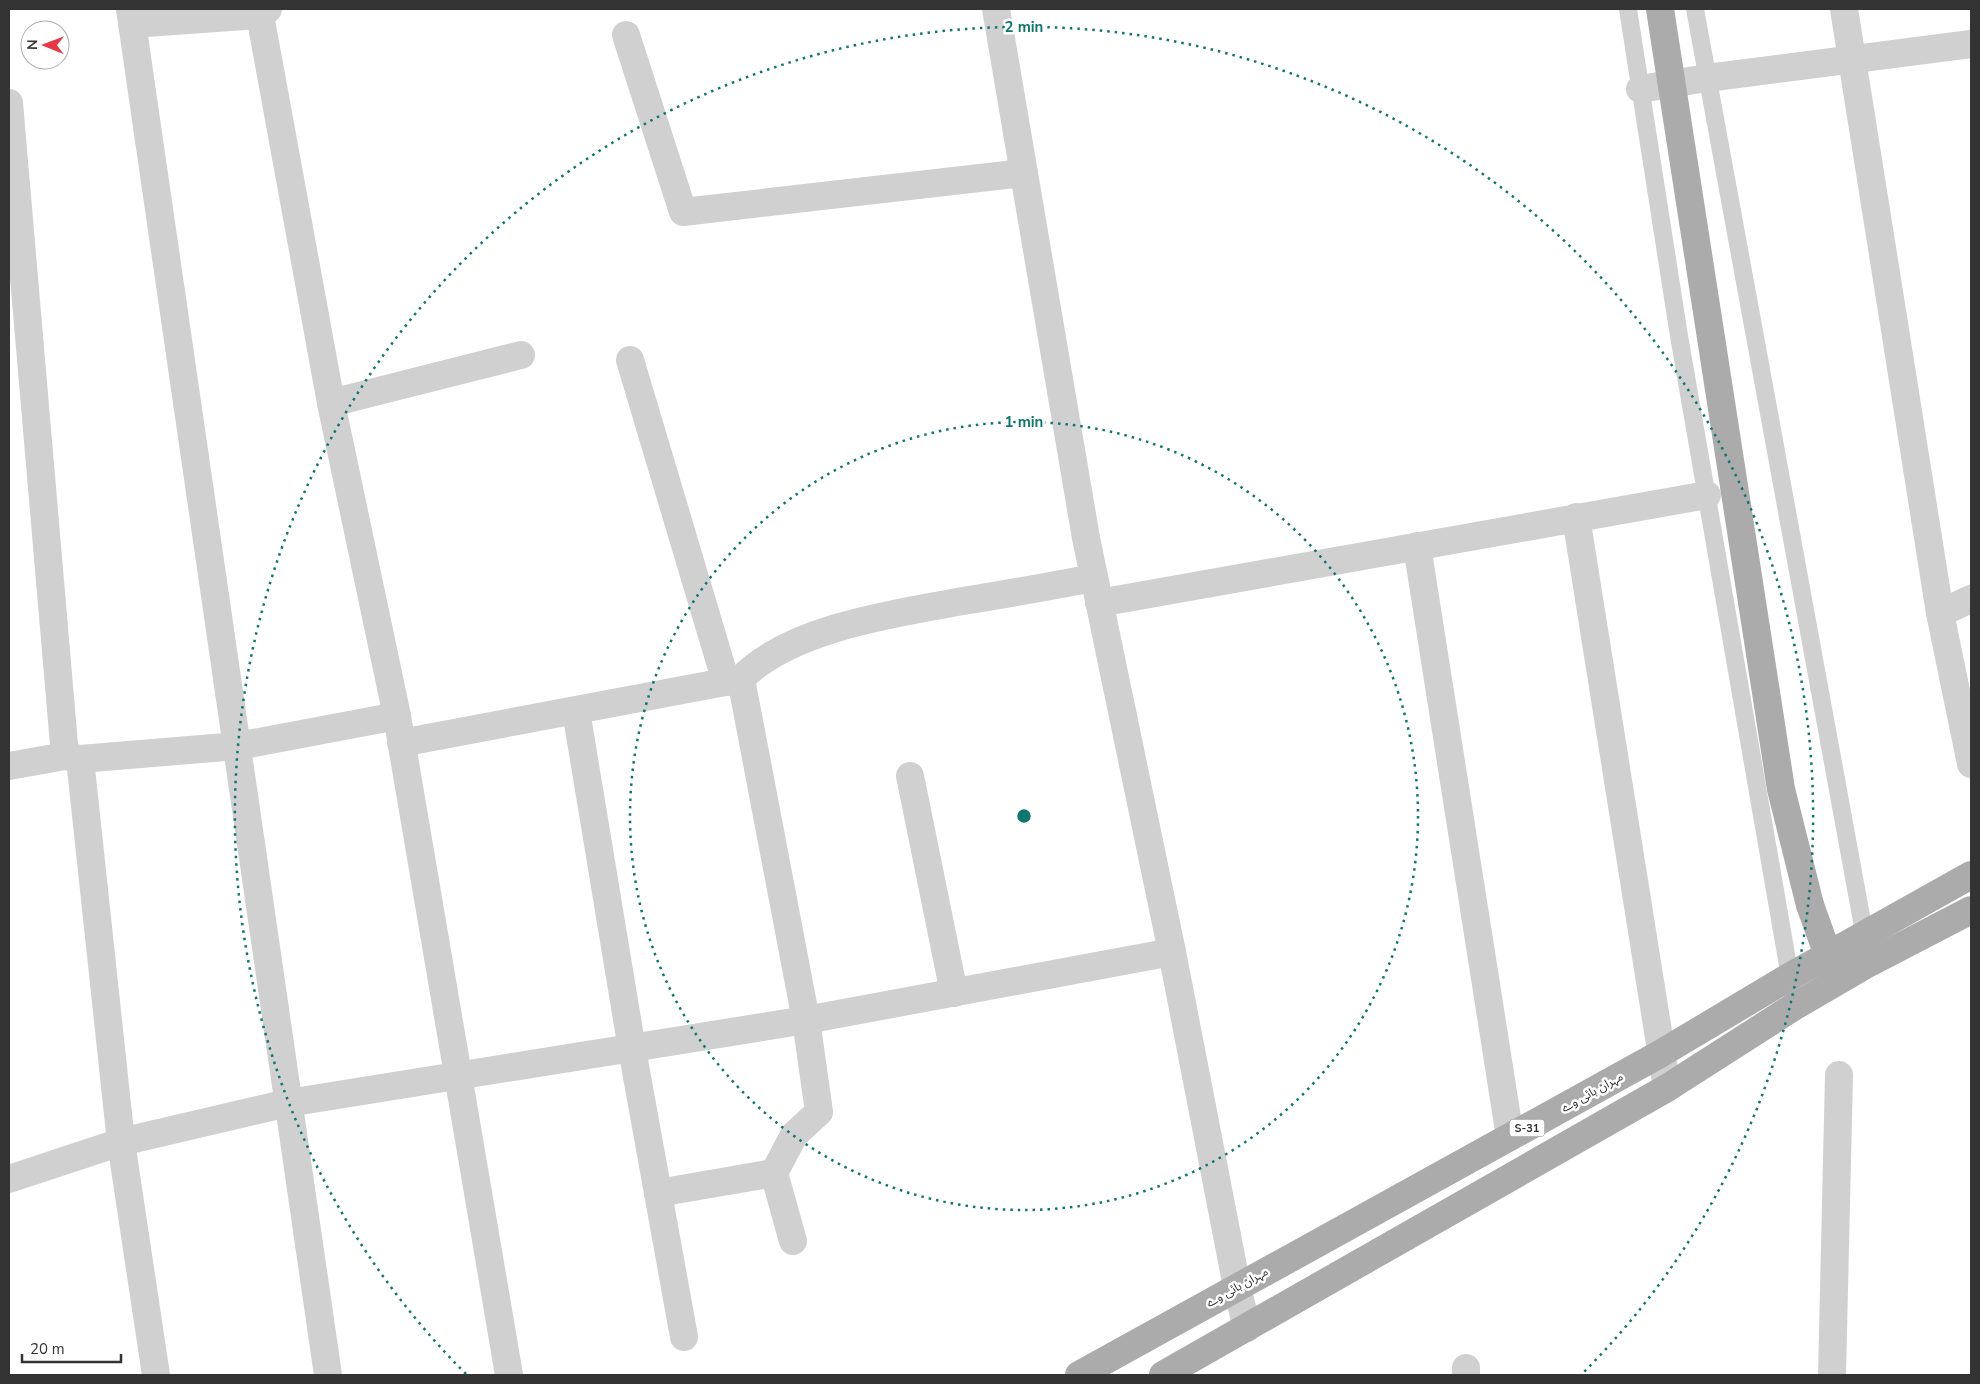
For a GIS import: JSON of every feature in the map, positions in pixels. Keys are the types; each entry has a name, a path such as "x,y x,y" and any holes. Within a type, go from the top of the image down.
{"main road":[{"path":"1660,9 1781,789 1810,905 1828,955 1832,985"},
{"name":"مہران ہائی وے","path":"1079,1375 1660,1054 1789,977 1971,875"},
{"path":"1163,1375 1667,1088 1795,1006 1869,963 1971,910"}],"street":[{"path":"996,9 1097,591 1172,952 1236,1287 1247,1328"},
{"path":"1844,9 1940,613 1971,764"},
{"path":"328,1375 131,17 264,12 331,403 402,743 509,1375"},
{"path":"626,35 683,212 1024,172"},
{"path":"1640,89 1707,78 1971,44"},
{"path":"9,103 73,758 121,1142 156,1375"},
{"path":"331,403 521,355"},
{"path":"630,360 734,681 806,1020 819,1112 794,1135 774,1173 793,1241"},
{"path":"402,743 734,681 752,667 803,640 871,618 1097,591 1417,546 1707,495"},
{"path":"1576,517 1660,1054 1667,1088"},
{"path":"1417,546 1510,1137"},
{"path":"1940,613 1971,599"},
{"path":"576,710 632,1049 684,1337"},
{"path":"9,766 73,758 238,746 397,716"},
{"path":"910,776 954,993"},
{"path":"9,1179 121,1142 288,1103 458,1078 806,1020 1172,952"},
{"path":"1832,1375 1839,1076"},
{"path":"658,1193 774,1173"}],"lane":[{"path":"1628,9 1707,495 1795,1006"},
{"path":"1695,9 1869,963"}]}
